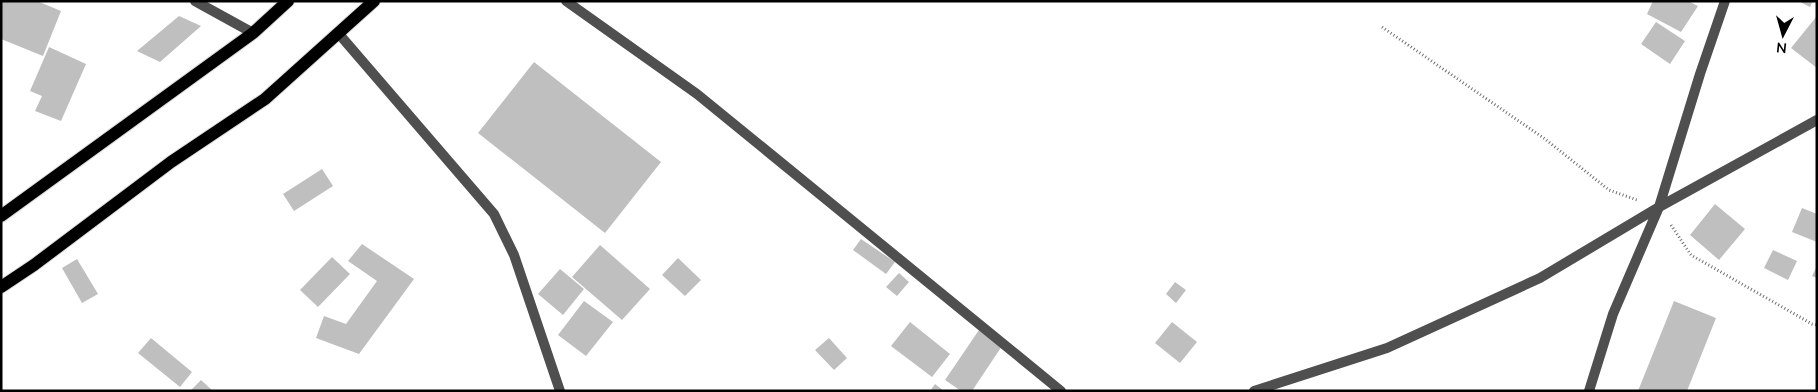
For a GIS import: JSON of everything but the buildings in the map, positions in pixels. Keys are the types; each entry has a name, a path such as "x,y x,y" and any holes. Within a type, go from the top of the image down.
{"main road":[{"path":"1,216 253,33 288,1"},
{"path":"1,287 171,162 265,99 374,1"}],"street":[{"path":"195,1 253,33"},
{"path":"566,1 697,94 1061,391"},
{"path":"1589,391 1613,314 1659,207 1700,74 1725,1"},
{"path":"339,34 494,214 514,254 560,391"},
{"path":"1254,391 1387,348 1540,278 1659,207 1817,120"}],"path":[{"path":"1382,27 1545,139 1609,190 1659,207 1692,255 1812,324 1817,325"}]}
